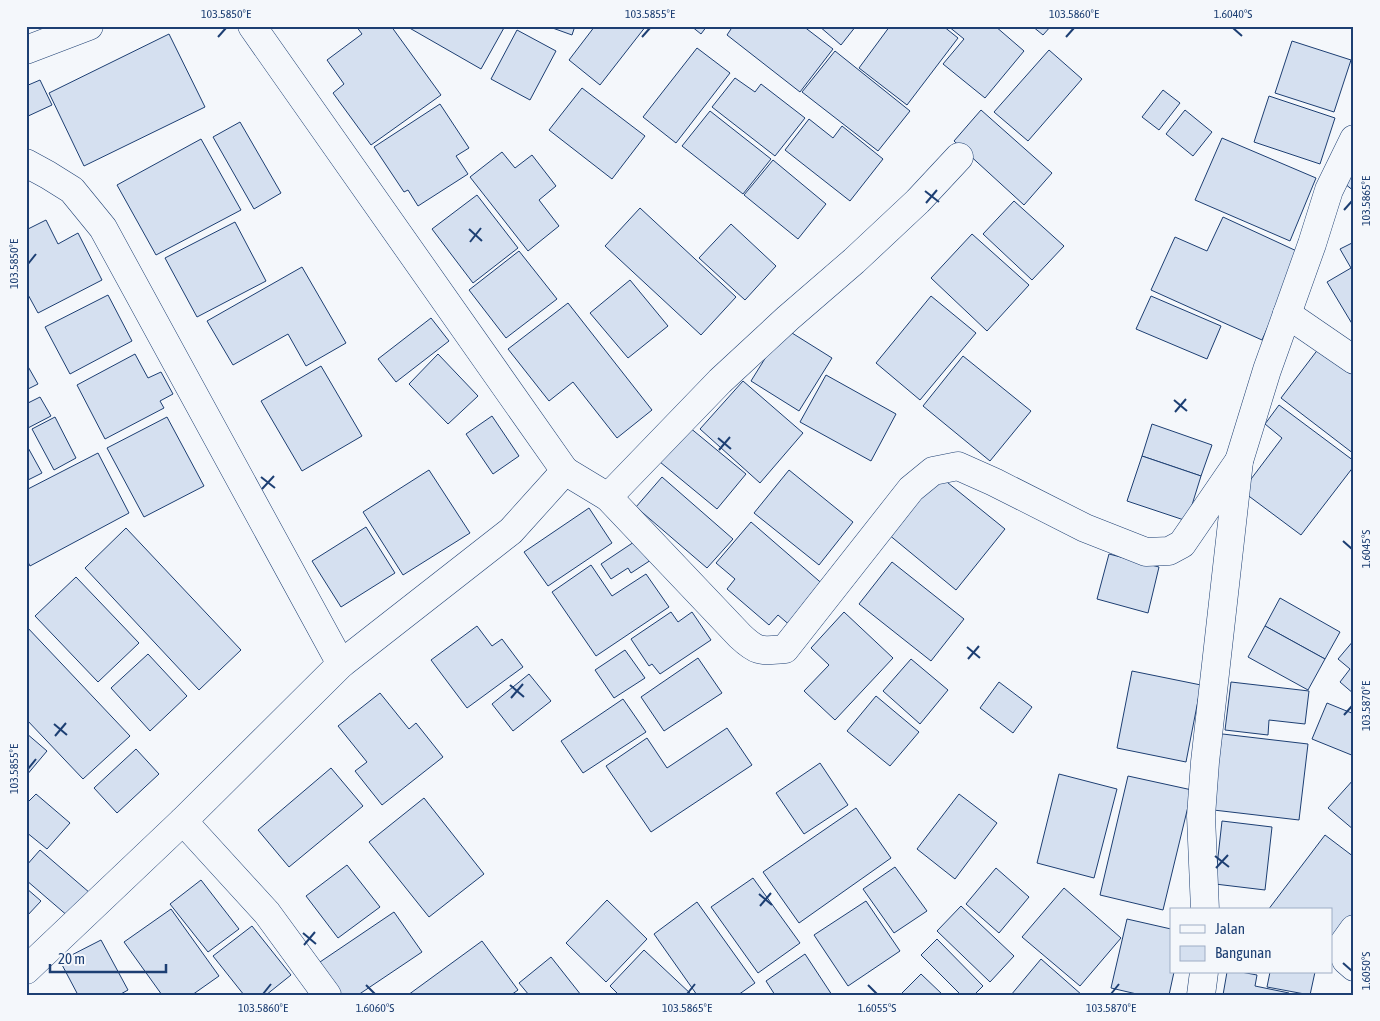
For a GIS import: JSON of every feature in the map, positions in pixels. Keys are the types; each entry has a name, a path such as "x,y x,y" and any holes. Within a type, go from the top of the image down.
{"street":[{"path":"26,50 89,26"},
{"path":"252,26 565,471 608,497 752,648 763,651 785,649 912,489 933,471 958,466 1085,528 1146,552 1169,552 1182,544 1239,461"},
{"path":"1205,908 1201,816 1205,762 1239,461 1267,370 1312,244 1328,190 1354,139"},
{"path":"608,497 720,381 788,318 854,262 918,201 959,158"},
{"path":"26,163 72,190 103,228 341,664"},
{"path":"1287,314 1354,360"},
{"path":"31,959 183,821 341,664 511,531 565,471"},
{"path":"183,821 267,913 327,995"},
{"path":"1354,929 1341,947 1346,960 1354,967"},
{"path":"1202,995 1204,974"}],"building":[{"path":"356,26 391,26 441,95 371,145 333,93 344,84 327,60 362,34"},
{"path":"406,26 505,26 481,69"},
{"path":"547,26 575,26 572,35"},
{"path":"595,26 646,26 600,85 569,60"},
{"path":"691,26 707,26 701,34"},
{"path":"733,26 803,26 833,49 800,92 727,35"},
{"path":"819,26 856,26 841,45"},
{"path":"890,26 943,26 958,38 907,105 859,68"},
{"path":"948,26 995,26 1024,51 985,98 943,64 964,39"},
{"path":"1032,26 1051,26 1043,35"},
{"path":"517,30 556,51 530,100 491,79"},
{"path":"169,34 205,107 84,166 49,93"},
{"path":"1292,41 1351,60 1334,112 1275,93"},
{"path":"697,48 730,73 676,143 643,117"},
{"path":"1049,50 1082,79 1028,141 994,112"},
{"path":"835,51 910,111 878,151 802,92"},
{"path":"735,78 755,92 761,84 805,118 775,156 712,107"},
{"path":"40,80 52,105 26,117 26,86"},
{"path":"582,88 645,136 612,179 549,130"},
{"path":"1163,90 1180,103 1159,130 1142,117"},
{"path":"1269,96 1335,118 1320,164 1254,142"},
{"path":"440,104 469,148 456,156 468,174 418,206 408,190 404,192 374,147"},
{"path":"981,110 1052,173 1024,205 954,141"},
{"path":"1185,110 1212,132 1193,156 1166,134"},
{"path":"710,111 771,159 743,194 682,146"},
{"path":"809,119 833,138 842,126 883,159 850,201 785,150"},
{"path":"240,122 281,193 254,209 213,137"},
{"path":"1222,138 1316,178 1290,241 1195,200"},
{"path":"201,139 241,210 156,255 117,185"},
{"path":"502,152 515,168 532,155 556,186 539,200 559,226 528,251 470,177"},
{"path":"773,160 826,204 798,239 744,195"},
{"path":"1354,172 1354,191 1345,184"},
{"path":"477,195 518,248 473,283 432,229"},
{"path":"1014,201 1064,246 1032,280 983,234"},
{"path":"640,208 736,297 701,335 605,246"},
{"path":"1223,217 1301,253 1262,340 1151,290 1175,237 1207,251"},
{"path":"46,220 58,244 78,233 102,280 38,313 26,291 26,230"},
{"path":"235,222 266,281 197,317 165,258"},
{"path":"731,224 776,266 745,300 699,258"},
{"path":"972,234 1029,285 987,331 931,278"},
{"path":"1354,242 1354,327 1327,282 1351,268 1340,249"},
{"path":"519,251 557,299 506,338 469,290"},
{"path":"302,267 346,343 306,366 288,334 233,365 207,321"},
{"path":"630,280 668,326 628,358 590,313"},
{"path":"108,295 132,341 70,374 45,327"},
{"path":"931,296 976,333 920,400 876,363"},
{"path":"1151,296 1221,326 1207,359 1136,329"},
{"path":"568,303 652,410 617,438 573,382 549,401 508,349"},
{"path":"431,318 449,341 396,382 378,359"},
{"path":"784,328 832,358 799,411 751,381"},
{"path":"1319,348 1354,374 1354,454 1281,398"},
{"path":"135,354 148,378 161,372 173,394 160,401 164,408 105,439 77,385"},
{"path":"438,354 478,396 448,424 409,384"},
{"path":"963,356 1031,411 990,461 923,406"},
{"path":"26,363 38,384 26,390"},
{"path":"321,366 362,436 302,471 261,401"},
{"path":"826,375 896,414 871,461 800,422"},
{"path":"743,381 803,433 760,483 700,429"},
{"path":"40,397 51,416 26,429 26,404"},
{"path":"1279,405 1354,461 1354,466 1301,535 1242,491 1282,438 1265,424"},
{"path":"492,416 519,456 493,474 466,434"},
{"path":"55,417 76,458 54,470 32,429"},
{"path":"167,417 204,486 144,517 107,448"},
{"path":"1152,424 1212,445 1201,476 1142,456"},
{"path":"689,427 746,474 717,509 660,462"},
{"path":"26,444 42,473 26,481"},
{"path":"98,453 129,513 30,566 26,558 26,490"},
{"path":"1142,456 1201,476 1187,521 1127,501"},
{"path":"429,470 470,533 403,575 363,512"},
{"path":"789,470 853,522 819,565 754,513"},
{"path":"937,474 1005,529 956,590 888,534"},
{"path":"662,477 733,539 707,568 636,507"},
{"path":"589,508 612,543 548,586 524,552"},
{"path":"751,522 826,587 792,627 778,615 769,625 727,589 735,579 716,563"},
{"path":"366,527 395,573 341,607 312,561"},
{"path":"126,528 241,650 199,690 85,568"},
{"path":"637,540 651,560 631,573 628,568 611,579 601,564"},
{"path":"1109,554 1159,567 1148,613 1097,599"},
{"path":"892,562 964,619 931,661 859,604"},
{"path":"591,565 612,596 646,574 669,607 596,656 552,592"},
{"path":"76,577 139,643 98,682 35,616"},
{"path":"1280,598 1340,632 1325,659 1265,626"},
{"path":"671,612 678,622 692,612 711,640 660,674 652,664 649,666 631,639"},
{"path":"844,612 893,658 835,720 804,691 829,665 811,648"},
{"path":"26,626 130,736 83,779 26,719"},
{"path":"477,626 492,646 502,639 523,667 467,708 431,660"},
{"path":"1265,626 1325,659 1308,690 1248,657"},
{"path":"1354,640 1354,694 1340,682 1350,669 1338,659"},
{"path":"625,650 645,678 614,698 595,670"},
{"path":"148,654 187,696 150,731 111,688"},
{"path":"698,658 722,693 664,731 641,697"},
{"path":"911,659 948,690 920,724 883,691"},
{"path":"1132,671 1201,685 1186,762 1117,748"},
{"path":"529,674 551,701 513,731 492,704"},
{"path":"999,682 1032,707 1013,733 980,708"},
{"path":"1231,682 1309,691 1305,724 1269,720 1268,735 1225,730"},
{"path":"380,693 409,729 416,723 443,757 382,805 355,771 367,762 338,726"},
{"path":"876,696 919,732 890,766 847,731"},
{"path":"623,699 646,732 583,773 561,741"},
{"path":"1327,703 1354,714 1354,756 1312,739"},
{"path":"727,728 752,765 651,832 606,766 647,738 667,768"},
{"path":"26,733 47,751 26,776"},
{"path":"1214,733 1308,744 1299,820 1205,809"},
{"path":"136,749 159,774 117,813 94,788"},
{"path":"820,763 848,805 804,834 776,793"},
{"path":"331,768 363,806 289,867 258,830"},
{"path":"1059,774 1117,789 1094,878 1037,863"},
{"path":"1128,776 1192,790 1163,910 1100,895"},
{"path":"1354,779 1354,830 1328,808"},
{"path":"36,794 70,823 47,849 26,832 26,804"},
{"path":"959,794 997,823 955,879 917,849"},
{"path":"424,798 484,874 429,917 369,842"},
{"path":"856,808 891,858 799,923 763,872"},
{"path":"1222,821 1272,827 1265,890 1215,884"},
{"path":"1325,835 1354,857 1354,917 1332,946 1332,908 1270,908"},
{"path":"40,850 90,893 69,917 26,880 26,866"},
{"path":"347,865 380,907 338,938 306,896"},
{"path":"895,867 927,911 894,933 863,889"},
{"path":"996,868 1029,897 999,933 966,904"},
{"path":"753,878 800,943 758,973 711,907"},
{"path":"201,880 239,929 208,952 170,904"},
{"path":"26,888 41,901 26,917"},
{"path":"1064,888 1121,938 1080,986 1022,937"},
{"path":"607,900 647,939 606,982 566,943"},
{"path":"866,901 900,951 848,986 814,935"},
{"path":"697,902 755,983 738,995 697,995 654,934"},
{"path":"961,906 1014,956 990,982 937,931"},
{"path":"171,909 219,976 192,995 162,995 124,942"},
{"path":"394,912 422,952 358,995 338,995 317,964"},
{"path":"1127,919 1170,929 1170,974 1174,974 1169,995 1141,995 1111,988"},
{"path":"252,926 291,975 266,995 244,995 213,956"},
{"path":"937,939 983,986 974,995 961,995 921,955"},
{"path":"101,940 128,990 119,995 78,995 60,961"},
{"path":"482,941 518,990 511,995 408,995"},
{"path":"644,950 692,995 619,995 610,986"},
{"path":"805,954 832,995 775,995 766,981"},
{"path":"551,957 581,995 529,995 519,983"},
{"path":"1041,959 1082,995 1011,995"},
{"path":"921,974 943,995 900,995"},
{"path":"1227,974 1257,975 1255,986 1289,993 1288,995 1223,995"},
{"path":"1270,974 1315,974 1310,995 1267,987"}]}
